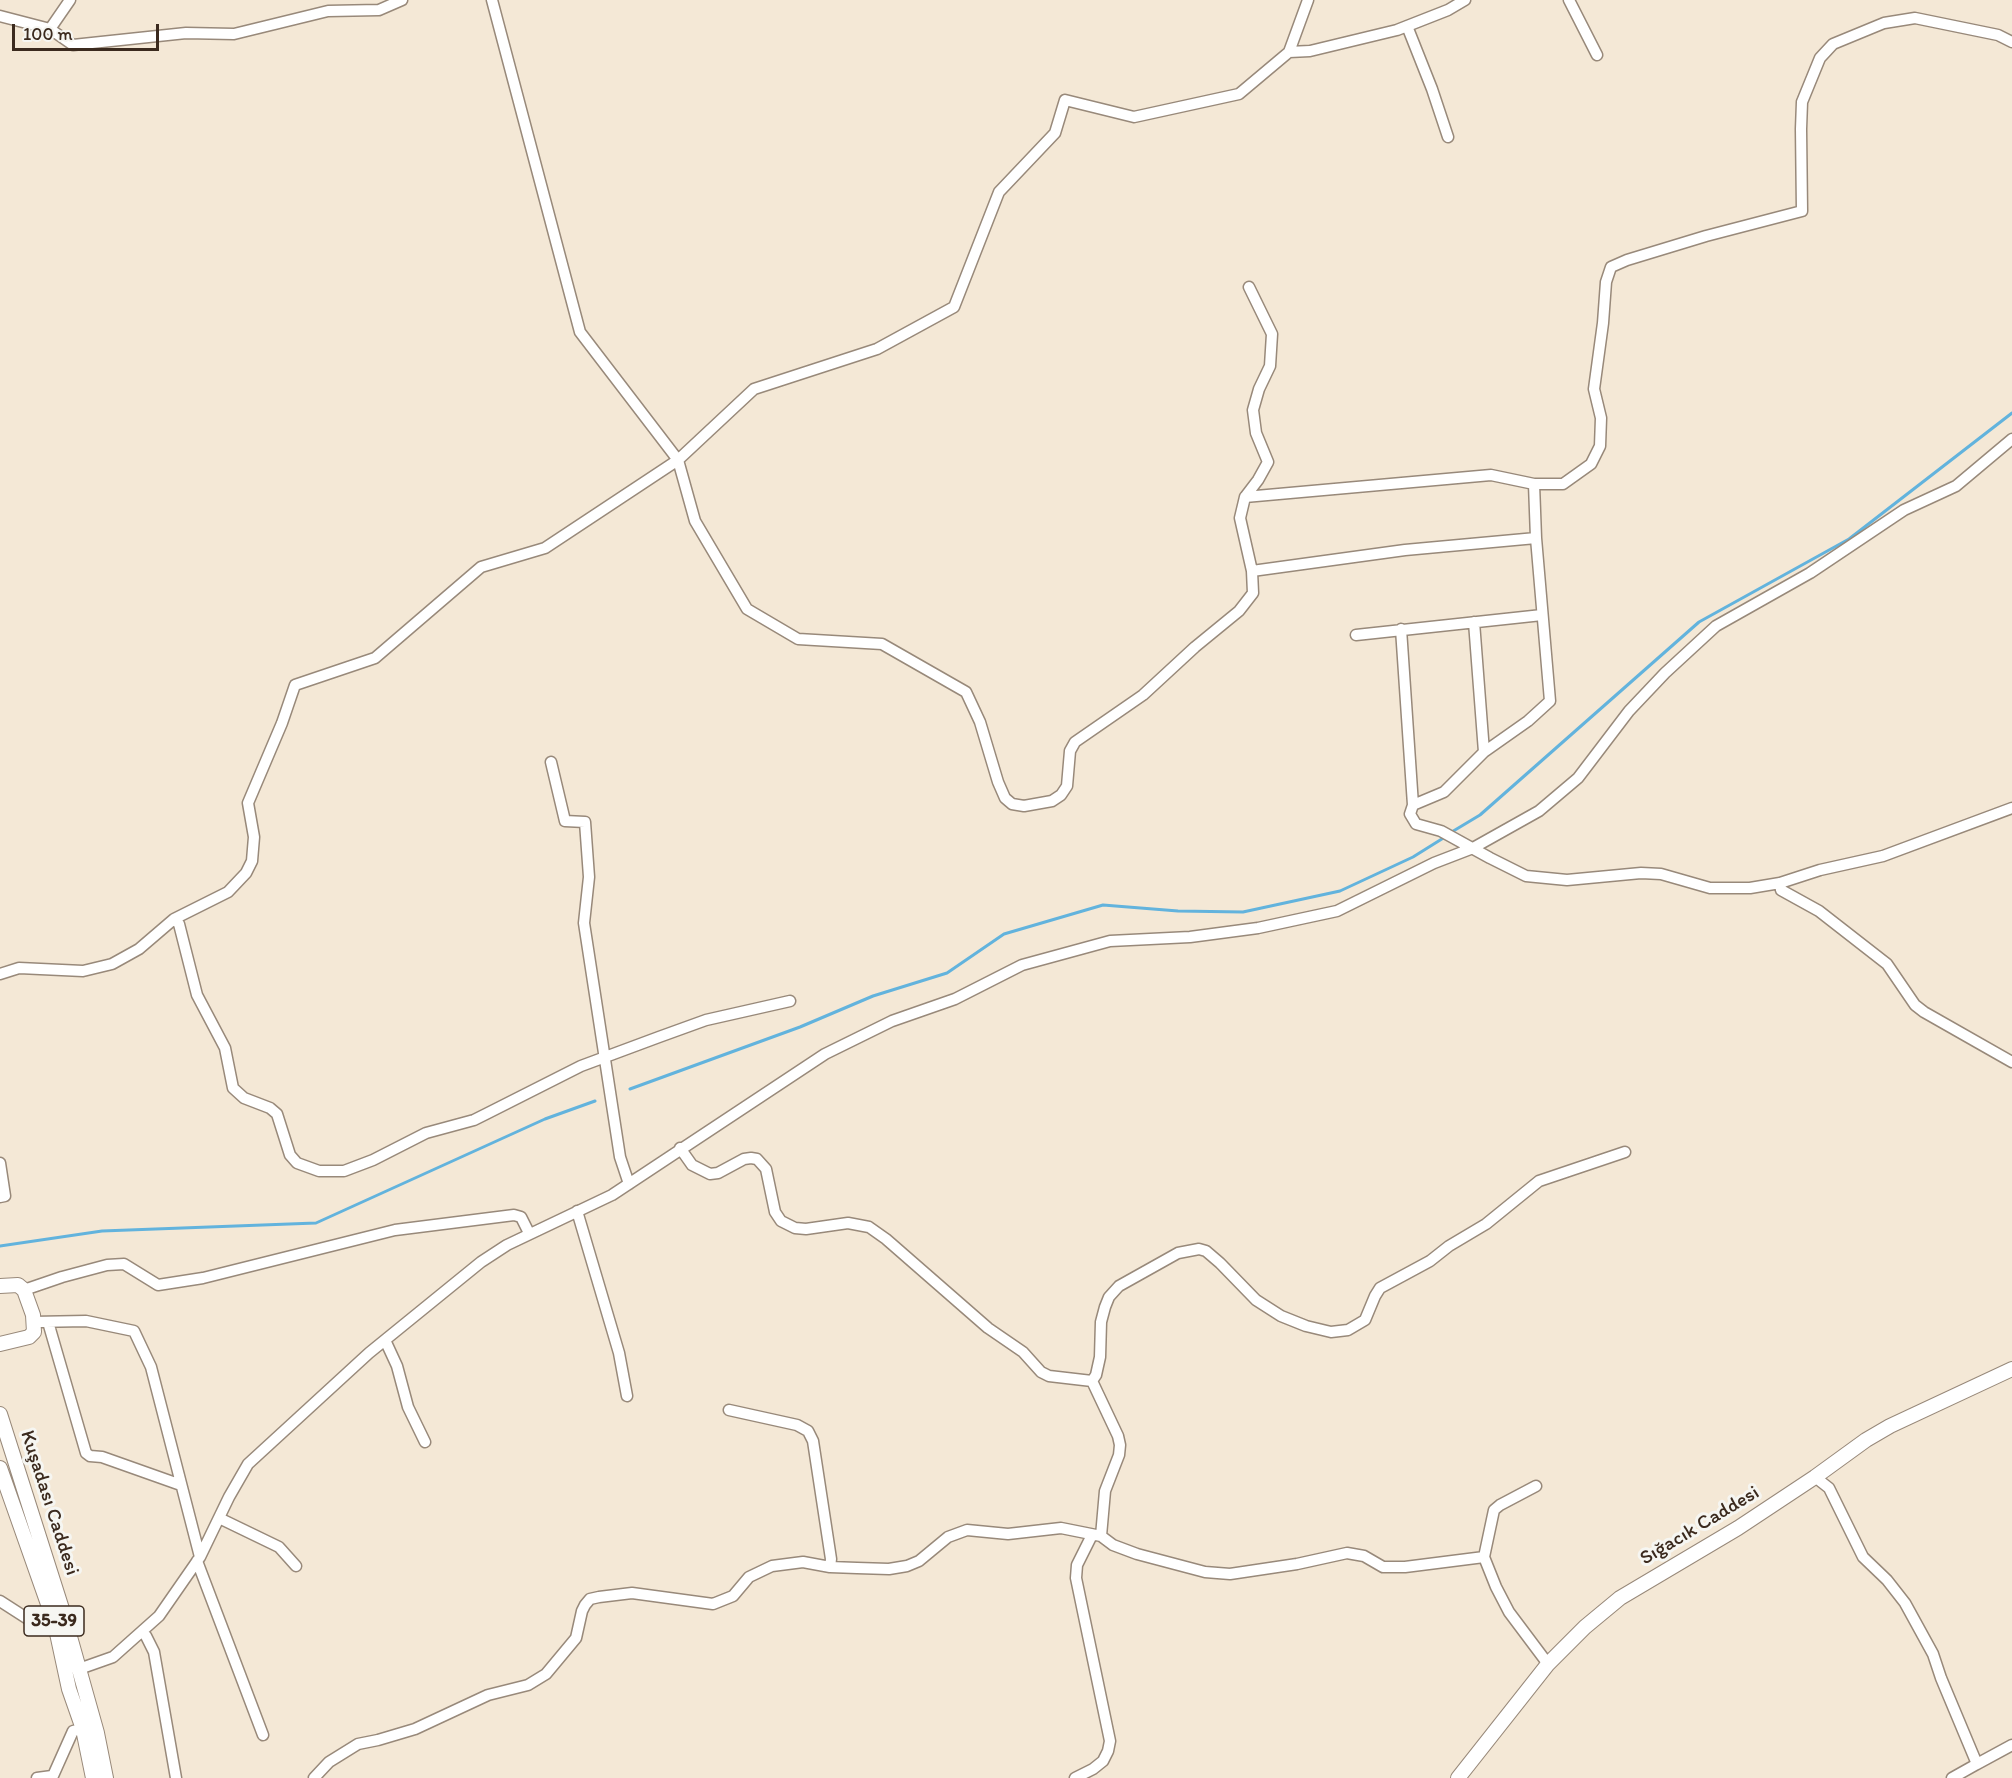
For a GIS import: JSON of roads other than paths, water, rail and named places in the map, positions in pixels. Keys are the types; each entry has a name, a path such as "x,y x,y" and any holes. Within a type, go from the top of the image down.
{"main road":[{"path":"0,1286 18,1285 24,1290 33,1315 33,1332 29,1337 0,1344"},
{"name":"Sığacık Caddesi","path":"1458,1778 1548,1665 1585,1627 1620,1598 1738,1528 1866,1440 1890,1426 2012,1369"},
{"name":"Kuşadası Caddesi","path":"0,1414 63,1612 97,1733 106,1778"},
{"name":"Kuşadası Caddesi","path":"0,1468 55,1624 69,1689 83,1729 93,1778"}],"street":[{"path":"50,29 70,0"},
{"path":"0,16 50,29 73,45 186,33 234,34 328,11 379,10 402,0"},
{"path":"492,0 580,332 678,460 695,521 747,609 798,639 882,644 966,692 980,722 998,782 1005,798 1012,804 1024,806 1038,804 1052,801 1061,795 1067,786 1070,751 1075,742 1143,695 1195,647 1239,611 1253,593 1252,571 1240,518 1245,498 1268,462 1256,433 1253,410 1259,389 1270,366 1272,334 1249,287"},
{"path":"0,974 19,968 83,971 112,964 139,949 174,919 228,892 246,873 252,861 254,837 248,803 282,723 295,685 375,658 482,567 545,548 678,460 754,389 877,350 954,307 999,192 1055,133 1065,100 1134,117 1239,94 1289,52 1308,0"},
{"path":"1289,52 1310,51 1397,30 1448,10 1465,0"},
{"path":"1569,0 1597,55"},
{"path":"1245,498 1491,475 1534,484 1563,484 1591,464 1600,446 1601,418 1594,389 1606,282 1611,267 1706,236 1802,211 1802,102 1820,58 1833,44 1884,22 1915,18 1998,36 2012,42"},
{"path":"1407,26 1448,137"},
{"path":"79,1669 112,1658 159,1616 199,1559 248,1464 369,1353 481,1262 529,1233 612,1195 825,1054 892,1021 955,999 1022,965 1110,941 1190,937 1258,928 1337,911 1434,863 1473,848 1539,811 1578,778 1629,711 1665,673 1716,626 1810,573 1904,510 1956,486 2012,438"},
{"path":"1413,805 1444,792 1484,752 1550,701 1536,538 1534,484"},
{"path":"1252,571 1405,550 1536,538"},
{"path":"1356,635 1542,615"},
{"path":"1474,622 1484,752"},
{"path":"1401,629 1413,805 1410,814 1416,824 1441,831 1526,876 1567,880 1641,873 1662,874 1710,888 1750,888 1780,883 1820,870 1882,856 2012,808"},
{"path":"551,762 565,821 585,822 589,877 584,923 620,1158 629,1184"},
{"path":"1780,883 1781,890 1820,911 1887,963 1915,1005 1924,1012 2012,1062"},
{"path":"174,919 179,924 197,995 225,1048 233,1088 243,1098 270,1108 277,1114 290,1155 297,1163 319,1171 344,1171 373,1160 426,1133 474,1119 581,1066 706,1020 790,1001"},
{"path":"680,1148 693,1165 710,1173 718,1173 744,1159 757,1160 766,1169 775,1212 781,1221 795,1228 806,1229 848,1223 869,1227 886,1239 988,1328 1023,1352 1041,1372 1049,1376 1092,1381"},
{"path":"1092,1381 1096,1375 1100,1357 1101,1322 1110,1297 1119,1286 1178,1253 1199,1249 1206,1251 1256,1300 1281,1316 1306,1326 1331,1332 1348,1330 1365,1320 1380,1288 1430,1261 1449,1246 1486,1224 1539,1181 1625,1152"},
{"path":"0,1163 5,1196 0,1197"},
{"path":"577,1211 619,1353 627,1396"},
{"path":"24,1290 107,1265 124,1264 158,1285 203,1278 395,1230 514,1215 521,1217 529,1233"},
{"path":"33,1322 86,1321 134,1331 151,1367 199,1559 263,1734"},
{"path":"48,1322 86,1453 181,1485"},
{"path":"385,1340 397,1366 408,1407 426,1442"},
{"path":"1075,1778 1103,1761 1110,1741 1076,1578 1077,1565 1097,1536 1105,1491 1119,1455 1120,1445 1092,1381"},
{"path":"729,1410 797,1425 808,1431 813,1441 831,1559 830,1567"},
{"path":"1815,1477 1829,1488 1863,1557 1905,1603 1924,1636 1977,1764"},
{"path":"1536,1486 1494,1510 1484,1557 1509,1612 1548,1665"},
{"path":"219,1518 279,1546 296,1566"},
{"path":"314,1778 329,1762 358,1744 415,1729 488,1695 528,1684 546,1674 576,1638 582,1611 590,1599 599,1596 632,1593 713,1604 733,1596 749,1577 772,1566 803,1562 830,1567 890,1569 907,1566 919,1561 948,1537 967,1530 1008,1534 1061,1528 1097,1536 1137,1554 1205,1572 1230,1574 1297,1564 1347,1553 1364,1556 1383,1567 1405,1567 1484,1557"},
{"path":"0,1601 42,1628 55,1624"},
{"path":"142,1632 147,1636 154,1652 176,1778"},
{"path":"37,1778 52,1777 73,1731 83,1729"},
{"path":"1952,1778 2012,1745"}],"waterway":[{"path":"1450,833 1480,815 1699,622 1849,539 2012,413"},
{"path":"630,1089 800,1027 873,996 947,973 1004,934 1103,905 1178,911 1243,912 1340,891 1413,857 1445,837"},
{"path":"0,1246 102,1231 316,1223 545,1119 595,1101"}]}
